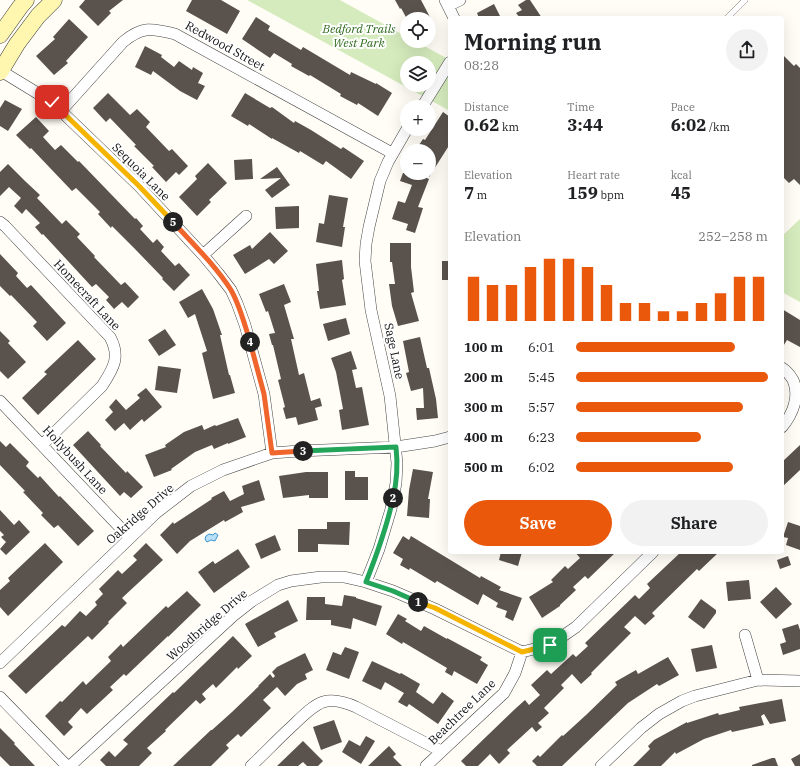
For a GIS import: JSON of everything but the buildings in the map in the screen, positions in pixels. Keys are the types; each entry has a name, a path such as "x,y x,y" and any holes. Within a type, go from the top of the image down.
{"main road":[{"path":"0,35 26,0"},
{"path":"0,72 17,44 38,16 54,0"}],"street":[{"path":"453,16 447,3 460,0"},
{"name":"Redwood Street","path":"61,111 130,36 139,31 157,29 175,34 392,153"},
{"path":"426,100 448,65"},
{"name":"Sequoia Lane","path":"0,72 52,102 139,186 203,255 231,290 245,325 264,394 272,453"},
{"name":"Sage Lane","path":"366,582 379,549 391,509 398,464 390,396 371,310 365,261 366,244 378,189 392,153 403,136"},
{"path":"203,255 246,216"},
{"name":"Homecraft Lane","path":"0,222 110,337 116,354 115,364 102,386 42,445"},
{"path":"784,370 789,374 797,391 794,410 784,424"},
{"name":"Hollybush Lane","path":"0,401 130,538"},
{"name":"Oakridge Drive","path":"0,662 156,513 191,486 223,470 272,453 396,447 448,438"},
{"path":"522,652 550,645 576,627 651,554"},
{"name":"Woodbridge Drive","path":"68,766 233,616 252,601 278,585 291,581 320,577 344,577 366,582 435,608 522,652"},
{"path":"745,635 758,680"},
{"name":"Beachtree Lane","path":"426,766 504,693 515,673 522,652"},
{"path":"601,766 641,728 659,714 682,701 695,696 758,680 800,681"},
{"path":"0,697 68,766"},
{"path":"251,766 305,714 315,706 323,702 330,701 346,703 356,707 441,751"}],"lane":[{"path":"729,16 745,0"}],"green space":[{"name":"Bedford Trails West Park","path":"247,0 340,0 400,33 400,48 428,48 448,59 448,110 436,103 436,100 430,100 415,92 436,92 436,56 400,56 400,84"},
{"path":"800,219 800,302 784,293 784,234"}],"water":[{"path":"215,533 218,535 215,541 206,541 206,536 209,534 213,535"}],"route":[{"path":"52,102 139,186 203,255 231,290 245,325 264,394 272,453 396,447 398,464 391,509 379,549 366,582 435,608 522,652 550,645"}]}
